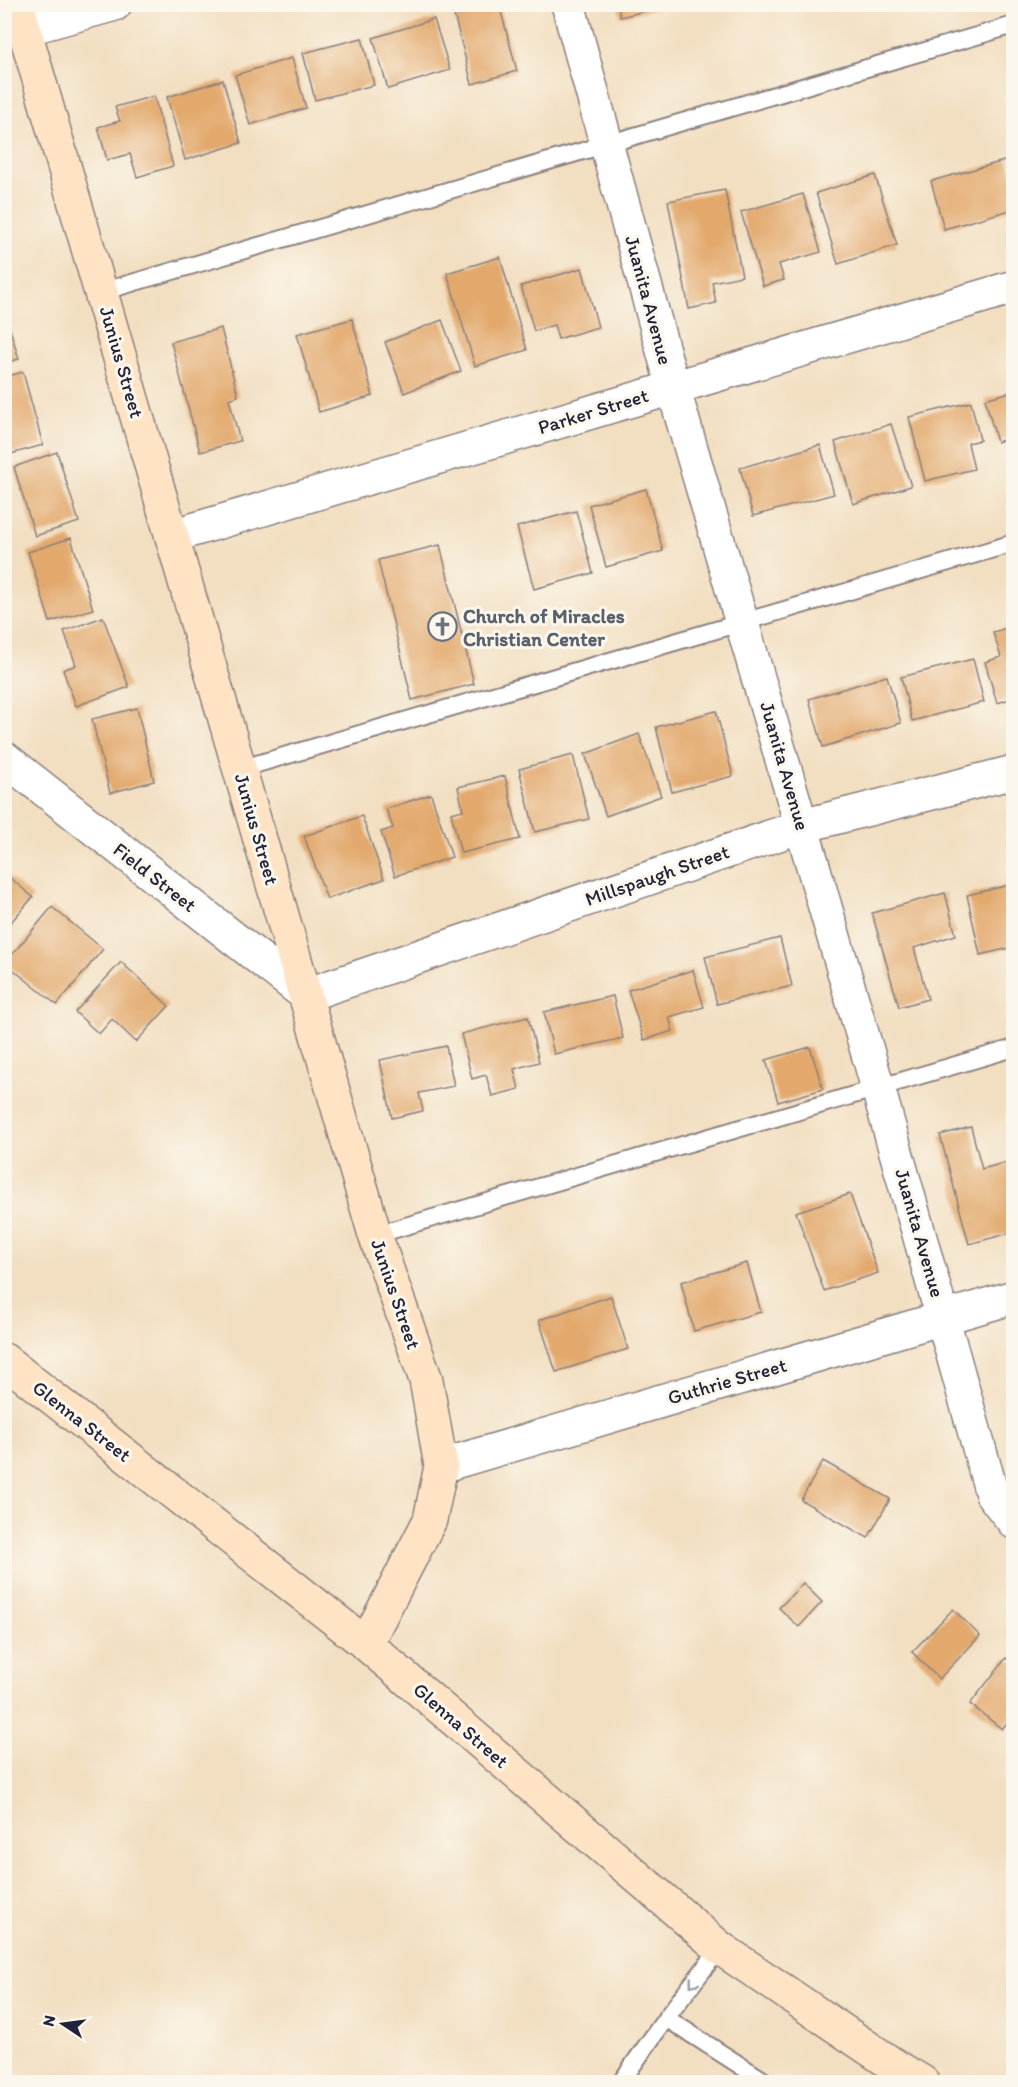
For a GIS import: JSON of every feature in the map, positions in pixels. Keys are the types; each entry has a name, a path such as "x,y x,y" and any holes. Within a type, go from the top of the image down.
{"street":[{"path":"21,17 115,4"},
{"name":"Juanita Avenue","path":"568,4 673,387 944,1317 992,1494 1014,1522"},
{"name":"Junius Street","path":"21,17 375,1235 426,1380 441,1466 430,1520 366,1644"},
{"name":"Parker Street","path":"172,536 1014,286"},
{"name":"Field Street","path":"4,758 306,995"},
{"name":"Millspaugh Street","path":"306,995 802,826 1014,772"},
{"name":"Guthrie Street","path":"441,1466 1014,1297"},
{"name":"Glenna Street","path":"4,1360 366,1644 720,1948 922,2082"}],"lane":[{"path":"101,292 1014,25"},
{"path":"240,769 1014,543"},
{"path":"375,1235 1014,1048"},
{"path":"621,2082 666,2018 720,1948"},
{"path":"666,2018 766,2082"}],"building":[{"path":"462,4 499,4 517,71 472,84 452,7"},
{"path":"618,4 671,4 671,5 620,17"},
{"path":"434,19 450,70 388,89 373,38"},
{"path":"362,38 374,85 315,100 303,53"},
{"path":"292,58 306,108 250,125 235,75"},
{"path":"223,80 241,143 185,160 167,97"},
{"path":"154,96 173,166 137,177 130,154 107,160 98,127 120,121 115,107"},
{"path":"1008,160 1014,181 1014,209 944,229 931,181"},
{"path":"875,175 897,245 838,264 816,193"},
{"path":"725,190 742,276 712,282 716,303 689,309 668,201"},
{"path":"803,194 821,252 779,264 784,280 763,286 741,212"},
{"path":"500,257 527,350 475,366 447,273"},
{"path":"582,268 598,327 558,339 554,325 534,331 521,286"},
{"path":"4,310 19,359 4,363"},
{"path":"352,319 373,396 319,412 297,334"},
{"path":"442,320 461,371 404,393 385,342"},
{"path":"221,328 238,396 229,399 240,441 200,452 171,342"},
{"path":"23,372 43,445 4,456 4,377"},
{"path":"1014,391 1014,437 997,442 985,399"},
{"path":"971,402 980,440 968,443 974,469 925,481 909,417"},
{"path":"891,424 911,486 853,504 835,442"},
{"path":"820,445 834,494 753,516 740,468"},
{"path":"57,452 79,522 35,536 14,467"},
{"path":"646,489 663,551 606,567 589,505"},
{"path":"576,511 593,573 534,589 517,527"},
{"path":"71,538 93,609 50,622 28,552"},
{"path":"440,545 474,684 412,700 378,560"},
{"path":"103,617 129,687 76,706 63,670 76,665 64,631"},
{"path":"1014,626 1014,698 997,703 985,662 1001,657 993,632"},
{"path":"973,659 984,702 912,721 901,677"},
{"path":"887,676 901,723 823,747 809,699"},
{"path":"137,708 154,781 110,793 92,719"},
{"path":"716,711 733,776 672,792 656,727"},
{"path":"639,734 661,796 606,816 585,754"},
{"path":"573,755 589,819 535,832 519,769"},
{"path":"505,776 520,839 461,853 451,813 463,810 458,787"},
{"path":"431,794 452,857 395,876 381,832 393,828 386,809"},
{"path":"362,816 384,879 327,899 304,836"},
{"path":"4,873 33,897 4,930"},
{"path":"1014,884 1014,947 980,955 967,895"},
{"path":"945,893 956,935 914,948 928,999 899,1007 872,913"},
{"path":"52,907 103,949 57,1005 5,963"},
{"path":"780,938 792,986 717,1004 705,957"},
{"path":"121,962 169,1006 136,1042 112,1019 99,1034 75,1012"},
{"path":"693,970 704,1007 669,1017 673,1031 644,1040 628,990"},
{"path":"613,996 623,1038 554,1054 544,1012"},
{"path":"528,1017 539,1062 514,1069 519,1089 492,1096 486,1075 472,1079 461,1034"},
{"path":"446,1046 454,1086 419,1093 423,1111 392,1118 380,1060"},
{"path":"810,1047 823,1089 778,1102 766,1060"},
{"path":"971,1127 982,1169 1008,1162 1014,1185 1014,1232 969,1244 940,1135"},
{"path":"850,1194 878,1273 824,1291 796,1212"},
{"path":"747,1263 761,1312 694,1331 681,1282"},
{"path":"611,1296 628,1349 556,1372 539,1320"},
{"path":"823,1461 890,1499 868,1538 801,1500"},
{"path":"803,1583 822,1602 799,1627 779,1608"},
{"path":"953,1609 980,1636 939,1679 912,1652"},
{"path":"1006,1658 1014,1663 1014,1714 1002,1729 970,1704"}],"place":[{"name":"Church of Miracles Christian Center","path":"442,627"}]}
